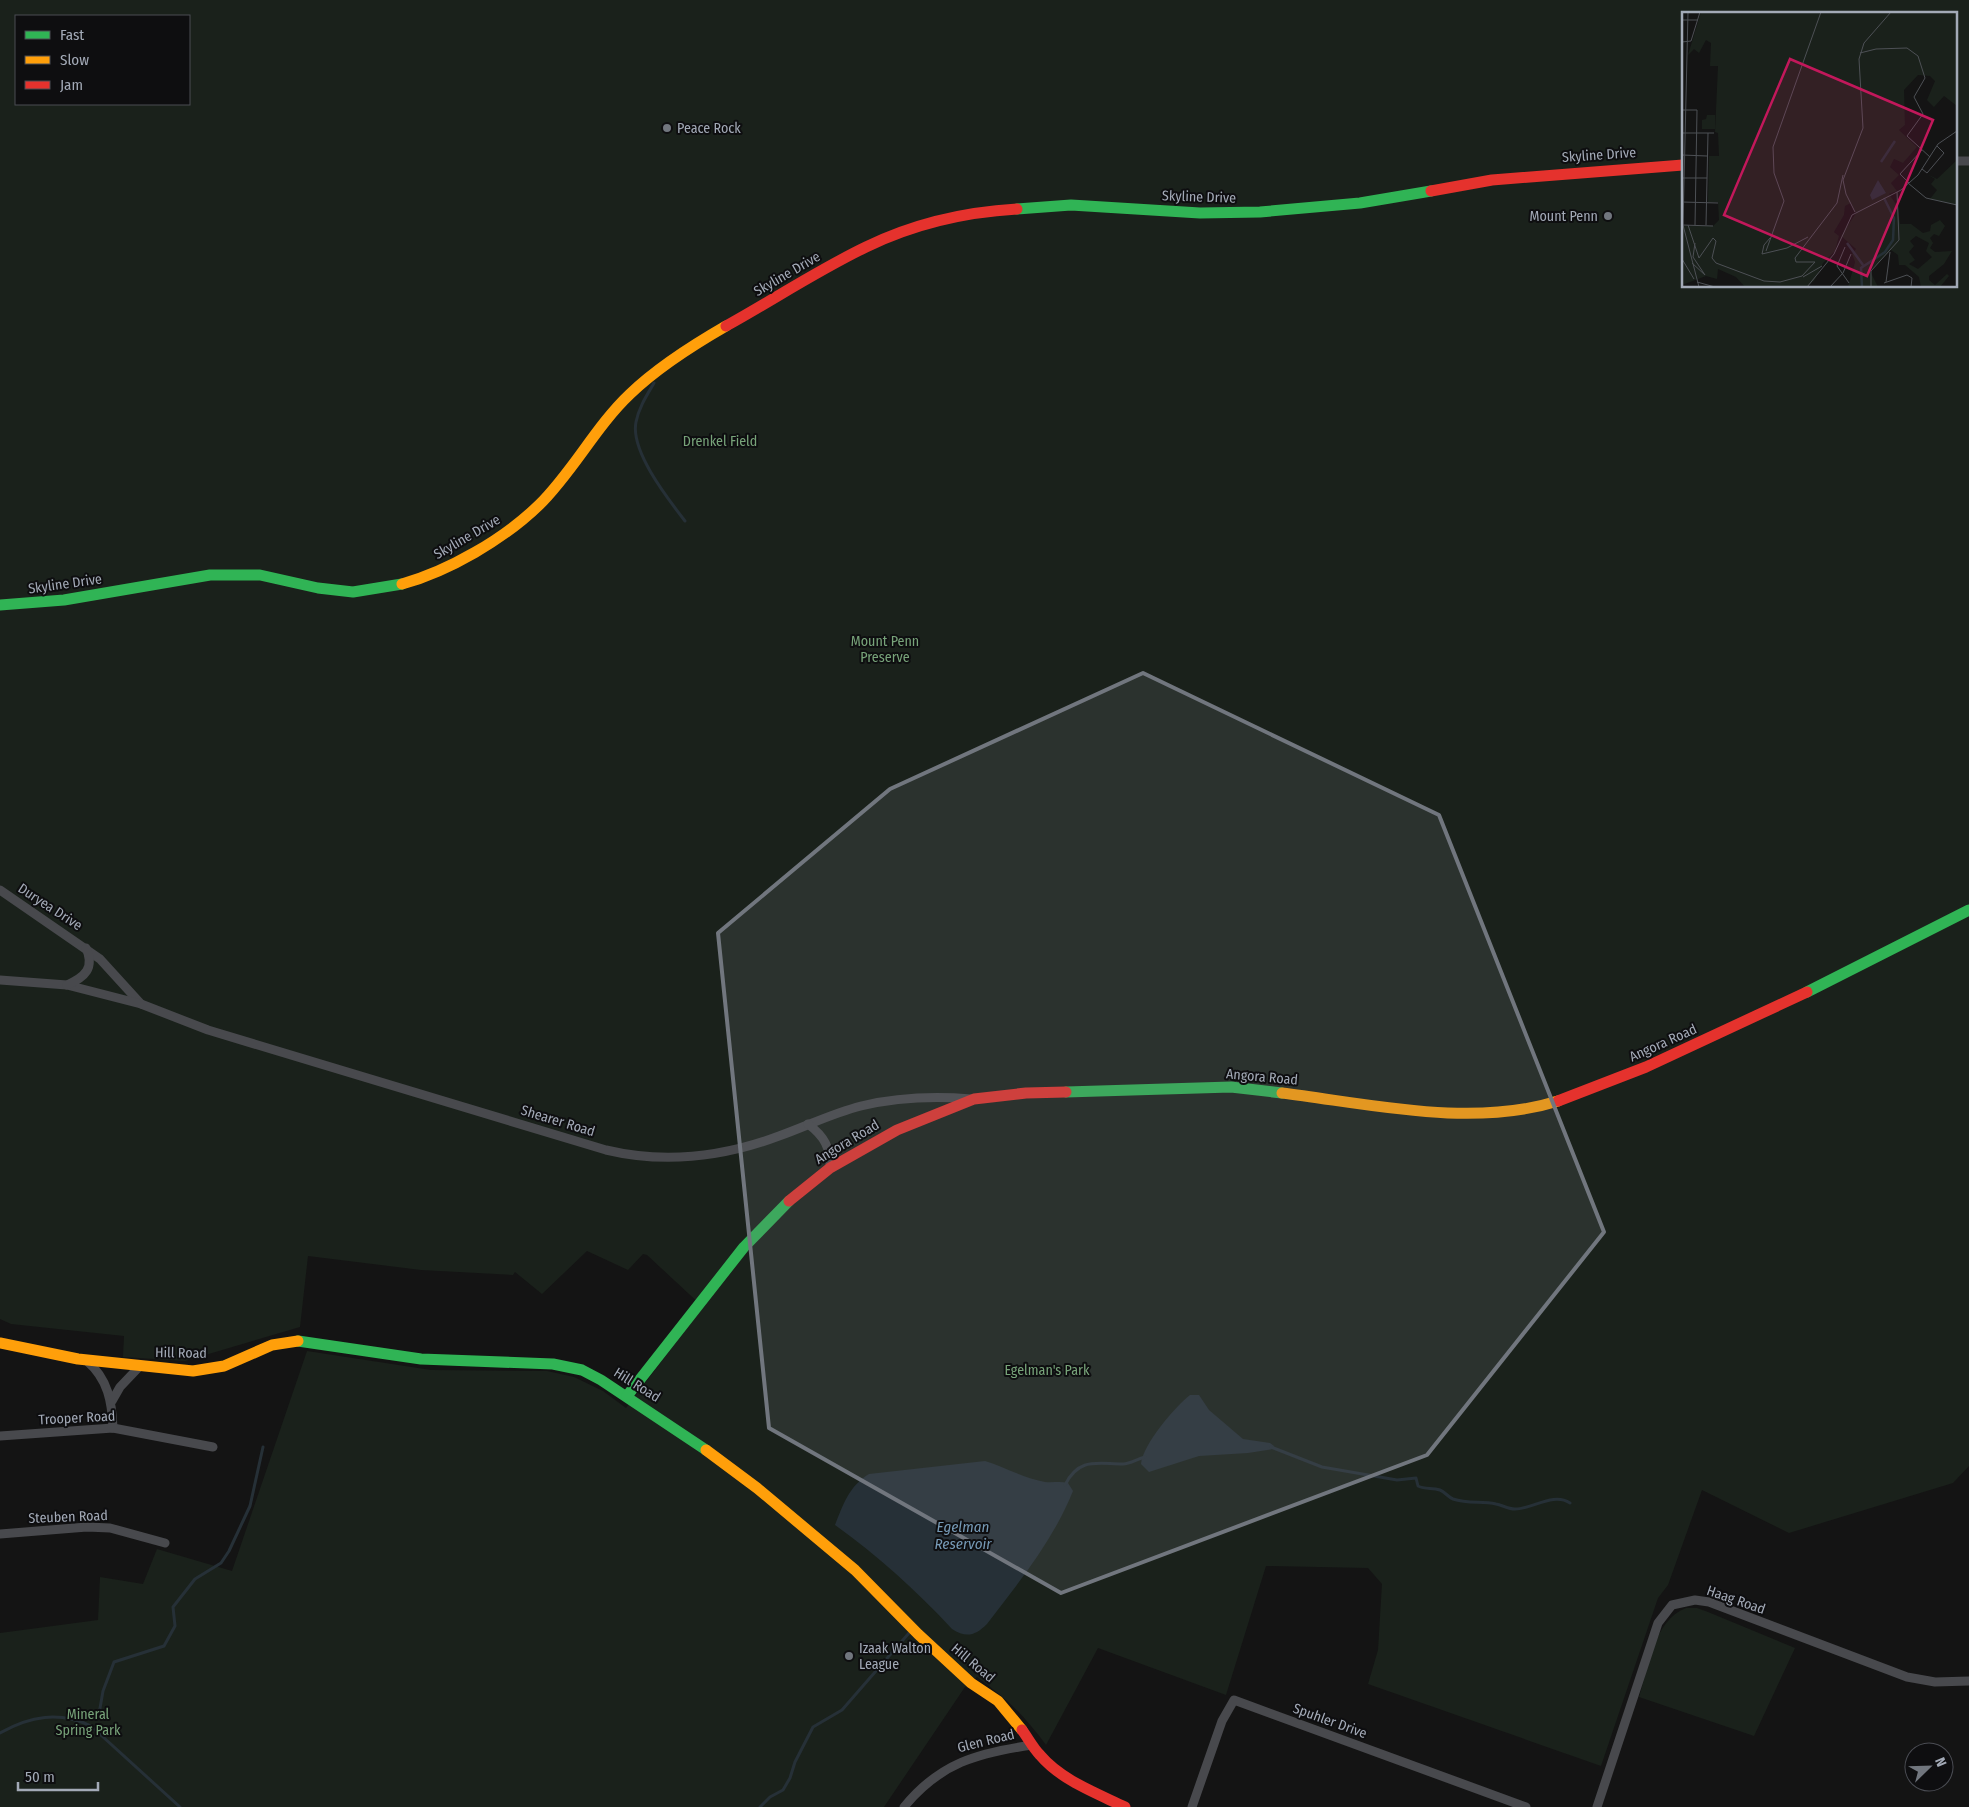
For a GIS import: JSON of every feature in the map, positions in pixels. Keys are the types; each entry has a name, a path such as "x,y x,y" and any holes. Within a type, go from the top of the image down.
{"street":[{"path":"1956,161 1969,161"},
{"name":"Skyline Drive","path":"0,605 64,600 210,575 260,575 298,581 318,588 353,592 388,588 420,579 485,547 540,505 598,430 630,394 682,353 866,247 897,234 952,217 1010,209 1072,205 1200,213 1260,212 1360,203 1492,180 1536,175 1682,165"},
{"name":"Duryea Drive","path":"0,890 84,946 100,959 141,1004"},
{"name":"Angora Road","path":"627,1396 760,1229 794,1196 830,1168 897,1130 974,1099 1026,1093 1230,1087 1454,1114 1489,1114 1521,1111 1568,1100 1672,1056 1853,970 1969,910"},
{"name":"Duryea Drive","path":"67,985 87,974 90,956 84,946"},
{"path":"0,980 67,985 141,1004"},
{"name":"Shearer Road","path":"141,1004 208,1030 619,1153 663,1158 706,1155 755,1144 861,1106 910,1097 935,1096 974,1099"},
{"path":"808,1124 820,1134 828,1148 830,1168"},
{"name":"Hill Road","path":"0,1343 28,1351 86,1360 139,1367 201,1371 216,1368 274,1343 292,1340 421,1359 563,1365 582,1370 627,1396 686,1435 757,1488 855,1570 918,1634 971,1683 998,1701 1011,1714 1040,1756 1072,1781 1125,1807"},
{"path":"86,1360 97,1370 112,1401 113,1428"},
{"path":"112,1401 120,1386 139,1367"},
{"name":"Trooper Road","path":"0,1436 113,1428 213,1447"},
{"name":"Steuben Road","path":"0,1534 86,1527 110,1528 165,1543"},
{"name":"Haag Road","path":"1597,1807 1655,1630 1672,1605 1695,1600 1709,1602 1907,1677 1935,1682 1969,1681"},
{"name":"Spuhler Drive","path":"1192,1807 1222,1721 1234,1700 1526,1807"},
{"name":"Glen Road","path":"904,1807 921,1787 955,1763 982,1755 1032,1745"}],"highlighted area":[{"path":"1143,673 1439,815 1604,1232 1427,1455 1061,1593 769,1428 718,933 890,789"}],"green space":[{"name":"Mount Penn Preserve","path":"0,0 1969,0 1969,1466 1953,1483 1789,1533 1702,1490 1668,1585 1658,1598 1601,1766 1368,1684 1378,1650 1382,1584 1368,1568 1266,1566 1226,1695 1098,1648 1046,1745 1015,1708 977,1677 965,1687 884,1807 0,1807 0,1633 98,1620 100,1577 143,1584 157,1549 232,1571 307,1351 431,1370 547,1371 574,1377 603,1391 626,1408 703,1307 647,1255 643,1254 628,1270 587,1251 542,1294 515,1272 513,1275 421,1270 308,1256 300,1327 185,1361 123,1357 124,1336 11,1324 0,1319"},
{"path":"1686,1608 1697,1608 1708,1612 1795,1648 1754,1736 1639,1697 1659,1634 1675,1614"}],"water":[{"path":"1190,1395 1199,1395 1209,1410 1243,1439 1270,1443 1274,1446 1273,1449 1248,1453 1199,1456 1149,1472 1141,1464 1147,1446 1168,1417"},
{"name":"Egelman Reservoir","path":"985,1461 1037,1480 1068,1483 1073,1491 1056,1527 1023,1577 987,1624 978,1631 966,1635 952,1629 896,1574 835,1525 844,1503 856,1484 869,1474"}],"waterway":[{"path":"654,383 639,411 636,422 636,434 644,460 669,500 685,521"},
{"path":"80,1721 99,1714 103,1691 114,1662 164,1646 175,1626 173,1607 195,1579 221,1563 229,1551 250,1506 263,1447"},
{"path":"1271,1447 1322,1467 1397,1480 1416,1478 1418,1486 1440,1490 1459,1501 1490,1503 1515,1509 1557,1499 1570,1503"},
{"path":"1065,1485 1070,1476 1083,1466 1097,1463 1126,1464 1145,1457"},
{"path":"760,1807 770,1797 783,1790 813,1727 842,1710 909,1633"},
{"path":"0,1733 22,1723 45,1717 68,1718 79,1721 91,1726 180,1807"}],"traffic: fast":[{"path":"1017,209 1071,205 1200,213 1260,212 1360,203 1431,191"},
{"path":"0,605 64,600 210,575 260,575 318,588 353,592 402,584"},
{"path":"1807,992 1969,910"},
{"path":"1066,1092 1231,1087 1282,1093"},
{"path":"627,1396 744,1247 789,1201"},
{"path":"298,1341 421,1359 553,1364 582,1370 601,1380 706,1450"}],"traffic: slow":[{"path":"402,584 457,562 493,542 525,518 551,492 606,420 630,394 676,357 726,326"},
{"path":"1282,1093 1386,1107 1456,1113 1491,1113 1525,1109 1558,1101"},
{"path":"0,1343 78,1359 193,1371 224,1366 272,1345 298,1341"},
{"path":"706,1450 757,1488 855,1570 918,1634 971,1683 998,1701 1022,1730"}],"traffic: jam":[{"path":"1431,191 1492,180 1682,165"},
{"path":"726,326 830,265 884,239 940,220 978,213 1017,209"},
{"path":"1558,1101 1646,1067 1807,992"},
{"path":"789,1201 830,1168 897,1130 974,1099 1026,1093 1066,1092"},
{"path":"1022,1730 1037,1752 1058,1772 1068,1779 1125,1807"}],"place":[{"name":"Peace Rock","path":"667,128"},
{"name":"Mount Penn","path":"1608,216"},
{"name":"Izaak Walton League","path":"849,1656"}],"park label":[{"name":"Drenkel Field","path":"720,441"},
{"name":"Egelman's Park","path":"1047,1370"},
{"name":"Mineral Spring Park","path":"88,1722"}]}
